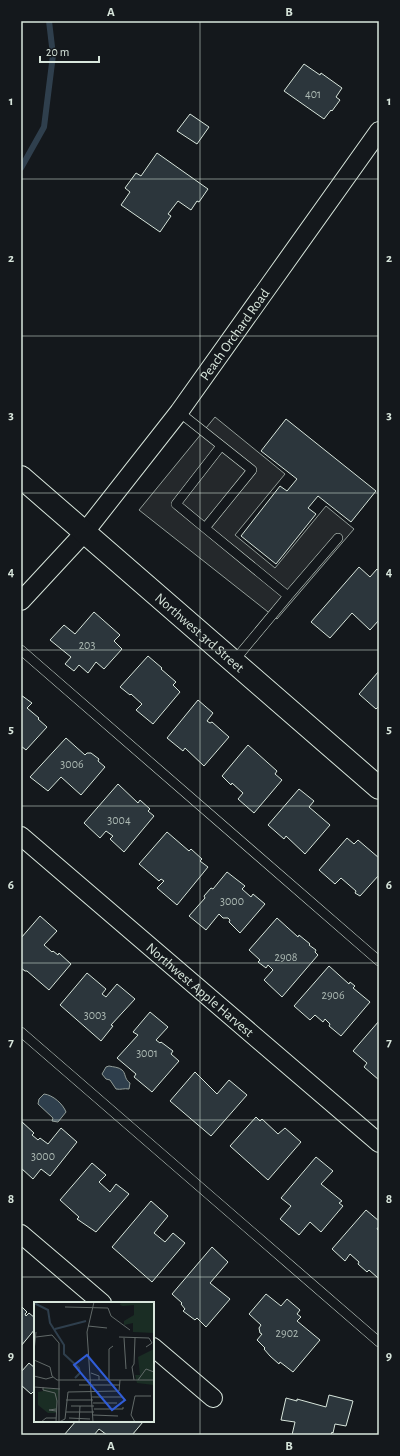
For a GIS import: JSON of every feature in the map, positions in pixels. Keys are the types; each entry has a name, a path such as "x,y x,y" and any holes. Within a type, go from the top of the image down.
{"street":[{"name":"Peach Orchard Road","path":"21,601 84,533 180,412 379,131"},
{"name":"Northwest 3rd Street","path":"21,477 379,788"},
{"name":"Northwest Apple Harvest","path":"21,836 379,1143"},
{"path":"21,1234 101,1302"},
{"path":"154,1348 213,1398"}],"lane":[{"path":"180,412 252,470 205,528"},
{"path":"221,446 176,504 288,596"},
{"path":"233,662 338,538"},
{"path":"21,650 379,960"},
{"path":"21,1032 379,1342"}],"shaded area":[{"path":"215,417 285,474 235,535 275,568 326,506 354,529 277,619 139,510"}],"water":[{"path":"109,1066 119,1068 123,1071 130,1083 129,1089 116,1089 110,1080 106,1079 102,1074 106,1067"},
{"path":"44,1094 54,1098 65,1109 66,1112 58,1122 52,1121 53,1118 38,1104 39,1099"}],"building":[{"path":"304,64 320,75 321,73 342,88 336,97 340,100 324,119 284,91"},
{"path":"190,114 209,127 197,144 177,131"},
{"path":"157,153 208,189 191,210 178,201 168,214 171,216 160,232 121,205 130,192 125,188 136,173 141,176"},
{"path":"286,419 376,491 351,522 318,496 308,508 316,514 276,564 241,536 280,486 287,491 297,479 261,451"},
{"path":"359,567 370,577 377,569 379,571 379,620 370,630 352,613 330,638 311,622"},
{"path":"94,612 120,635 114,641 122,649 104,669 96,662 88,673 79,665 74,671 65,664 71,657 50,640 64,625 75,634"},
{"path":"148,656 176,682 173,685 180,692 153,724 136,710 142,704 120,687"},
{"path":"379,671 379,706 376,709 359,694"},
{"path":"21,695 32,703 27,708 47,727 26,750 21,746"},
{"path":"198,700 213,713 207,721 210,723 212,722 229,737 204,766 185,748 183,751 167,738"},
{"path":"66,738 85,755 87,753 91,753 99,759 98,761 105,767 81,795 61,777 48,791 30,777"},
{"path":"248,745 277,771 275,774 282,780 254,813 238,799 243,793 232,783 231,785 222,776"},
{"path":"118,784 138,803 140,800 150,809 148,811 154,816 124,852 110,839 113,836 106,831 100,838 84,823"},
{"path":"299,789 314,801 309,807 330,825 305,854 286,836 284,839 268,825"},
{"path":"167,832 189,851 191,849 202,859 200,861 208,867 177,905 157,888 164,881 161,879 159,881 139,864"},
{"path":"347,838 354,844 358,840 379,858 379,875 360,896 355,893 356,891 341,878 335,884 319,870"},
{"path":"227,872 245,886 242,889 251,897 253,894 265,904 240,933 229,922 230,920 228,918 223,918 219,914 206,930 189,916 205,898 204,896 211,888 213,889"},
{"path":"40,916 57,931 44,945 52,952 53,951 58,955 59,953 71,964 49,990 27,971 21,968 21,938"},
{"path":"277,918 298,937 299,935 310,944 309,945 316,950 315,952 318,955 282,997 264,980 273,970 268,965 266,968 258,962 260,960 249,950"},
{"path":"329,966 349,984 350,982 355,986 353,988 370,1002 341,1036 329,1026 330,1024 325,1019 323,1022 315,1015 310,1020 294,1006"},
{"path":"87,973 106,989 102,994 106,997 117,984 135,999 111,1025 113,1026 101,1041 60,1005"},
{"path":"150,1012 168,1027 156,1040 173,1051 171,1054 179,1061 152,1092 134,1077 136,1074 117,1058 138,1035 133,1032"},
{"path":"379,1021 379,1080 364,1067 367,1063 353,1051"},
{"path":"195,1072 217,1094 229,1080 247,1095 211,1136 170,1101"},
{"path":"256,1117 260,1121 262,1119 278,1134 285,1128 301,1142 268,1180 230,1146"},
{"path":"21,1121 34,1133 32,1135 38,1140 40,1138 48,1144 61,1128 77,1142 50,1176 41,1169 33,1179 21,1168"},
{"path":"316,1157 333,1171 321,1184 342,1201 339,1203 343,1206 321,1232 310,1222 299,1235 280,1219 291,1206 281,1198"},
{"path":"92,1163 106,1175 99,1182 110,1192 116,1184 129,1194 96,1232 77,1219 79,1217 60,1200"},
{"path":"151,1201 168,1216 154,1233 165,1242 173,1233 185,1243 152,1282 112,1247"},
{"path":"366,1210 379,1221 379,1226 377,1229 379,1231 378,1278 369,1270 367,1272 350,1254 345,1261 332,1249"},
{"path":"212,1247 228,1262 210,1283 230,1299 206,1327 197,1318 195,1320 183,1311 185,1309 181,1304 182,1303 172,1294"},
{"path":"266,1294 281,1306 287,1299 300,1310 297,1314 301,1317 297,1321 320,1340 293,1372 280,1362 279,1364 270,1356 257,1340 262,1334 260,1333 259,1328 261,1325 249,1314"},
{"path":"21,1306 27,1312 25,1314 26,1316 29,1313 34,1317 34,1330 21,1346"},
{"path":"29,1363 34,1367 34,1391 31,1394 21,1385 21,1372"},
{"path":"329,1395 353,1401 346,1426 335,1424 331,1435 292,1435 295,1422 281,1420 286,1398 297,1401 297,1399 326,1407"},
{"path":"75,1422 143,1422 132,1435 107,1435 99,1429 94,1435 64,1435"}],"waterway":[{"path":"21,168 44,127 53,55 49,21"}]}
